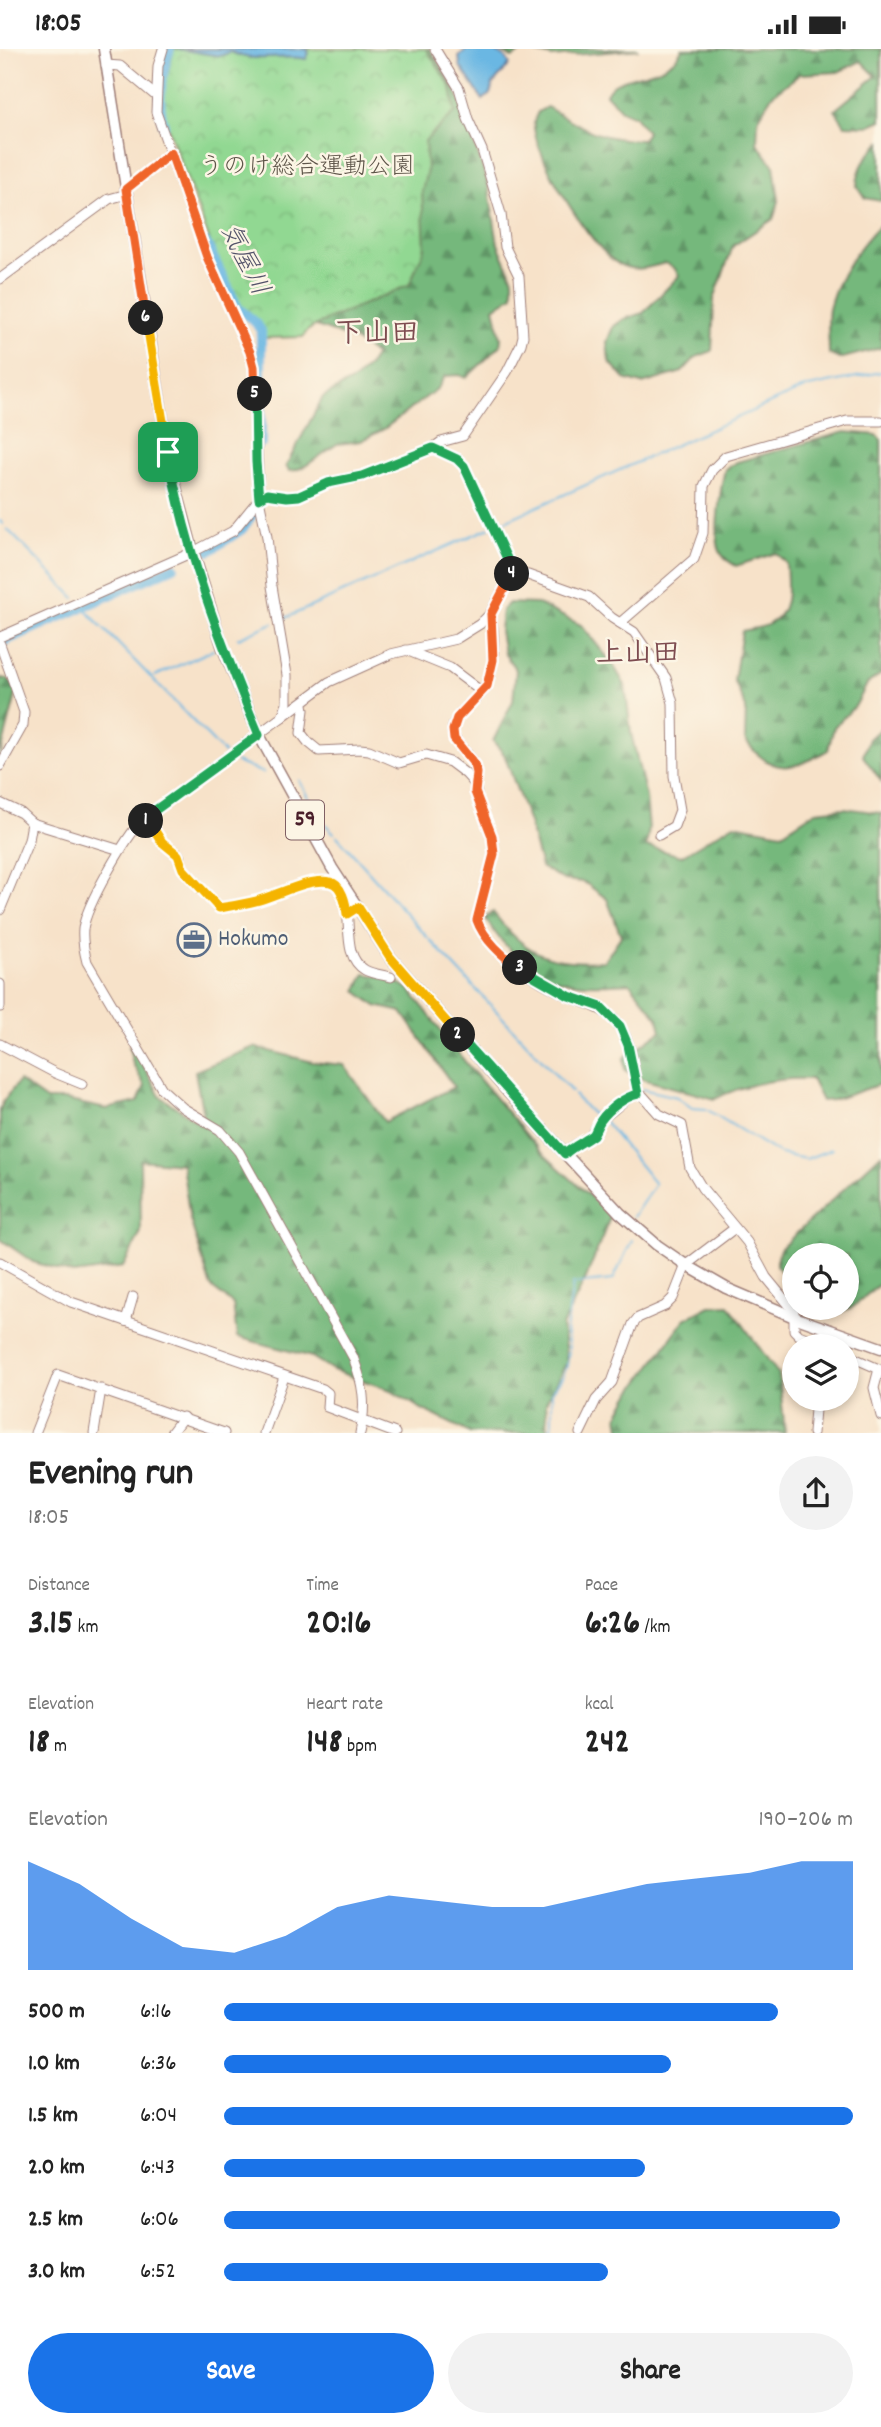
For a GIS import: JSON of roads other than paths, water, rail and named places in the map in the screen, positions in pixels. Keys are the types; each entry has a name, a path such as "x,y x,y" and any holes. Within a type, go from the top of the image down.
{"main road":[{"name":"59","path":"104,49 170,465 192,552 223,648 259,735 332,868 390,957 565,1154 620,1213 686,1265 726,1288 782,1312"},
{"name":"59","path":"802,1320 881,1348"}],"street":[{"path":"163,49 156,112 207,257 252,360 259,499 287,675 287,703 282,717"},
{"path":"0,637 192,552 233,531 259,499 267,494 299,496 328,483 362,476 433,448 441,442 463,436 507,372 522,344 519,276 505,247 502,214 482,150 468,120 459,88 435,49"},
{"path":"106,65 120,67 156,96"},
{"path":"0,279 109,198 126,191 171,153"},
{"path":"620,623 694,559 703,533 704,486 712,470 726,456 847,421 881,421"},
{"path":"433,448 457,459 464,466 512,573"},
{"path":"512,573 528,575 589,597 612,618 634,632 666,678 673,703 674,776 681,810 674,826 659,835"},
{"path":"360,1433 365,1411 362,1380 353,1357 239,1152 220,1130 183,1108 163,1089 87,962 83,927 88,912 130,832 143,819 303,704 329,682 391,654 456,639 480,624 491,614 512,573"},
{"path":"491,614 493,660 487,686 457,718 453,730 454,739 475,765 478,800 492,836 494,854 477,920 480,929 510,962 569,996 601,1007 620,1026 628,1045 638,1094"},
{"path":"0,644 24,712 23,725 0,766"},
{"path":"406,650 450,668 482,692"},
{"path":"303,704 301,733 319,751 369,750 399,763 426,755 457,766 475,784"},
{"path":"0,803 21,813 32,823 120,850"},
{"path":"143,819 150,823 162,842 178,855 183,869 219,908 258,901 302,885 331,882 337,887 345,903 354,960 367,972 391,977"},
{"path":"0,909 29,840 32,823"},
{"path":"347,914 358,907"},
{"path":"0,984 0,1007"},
{"path":"0,1044 82,1084"},
{"path":"565,1154 593,1134 601,1120 630,1096 643,1096 659,1114 682,1125 690,1168 702,1188 747,1242 766,1277 782,1296"},
{"path":"580,1433 596,1400 612,1382 633,1324 638,1318 665,1305 673,1298 686,1265 735,1228"},
{"path":"0,1262 71,1302 323,1389 328,1393 327,1407 394,1433"},
{"path":"126,1321 133,1297"},
{"path":"859,1360 879,1369 874,1388 881,1416"},
{"path":"35,1433 58,1375 224,1433"},
{"path":"264,1433 284,1377"},
{"path":"94,1433 101,1389"},
{"path":"813,1433 815,1411"},
{"path":"171,1433 183,1417"}],"water":[{"path":"177,49 307,49 309,53 306,59 259,58 231,52 220,56"},
{"path":"467,49 498,53 510,64 483,100 460,66 459,56"}],"waterway":[{"name":"気屋川","path":"164,125 160,107 161,87 170,49"},
{"name":"気屋川","path":"206,243 238,308 256,323 261,331 261,443"},
{"path":"496,525 804,388 881,372"},
{"name":"気屋川","path":"209,551 242,529 255,511"},
{"path":"0,521 3,524"},
{"path":"283,619 489,528"},
{"path":"7,529 75,598"},
{"name":"気屋川","path":"5,641 174,567"},
{"path":"87,611 102,627"},
{"path":"238,638 273,623"},
{"path":"104,629 224,753"},
{"path":"155,676 213,650"},
{"path":"236,762 263,773"},
{"path":"299,780 319,818 334,833"},
{"path":"337,836 428,938"},
{"path":"430,940 572,1092"},
{"path":"642,1089 677,1097 692,1108 706,1109 780,1154 806,1159 832,1149"},
{"path":"574,1095 597,1119"},
{"path":"604,1121 655,1184 633,1217"},
{"path":"549,1433 552,1424 552,1392 567,1366 569,1349 566,1331 573,1284 613,1280 632,1240"}],"place":[{"name":"Hokumo","path":"194,940"}],"district":[{"name":"下山田","path":"377,336"},
{"name":"上山田","path":"638,656"}],"park label":[{"name":"うのけ総合運動公園","path":"307,168"}]}
